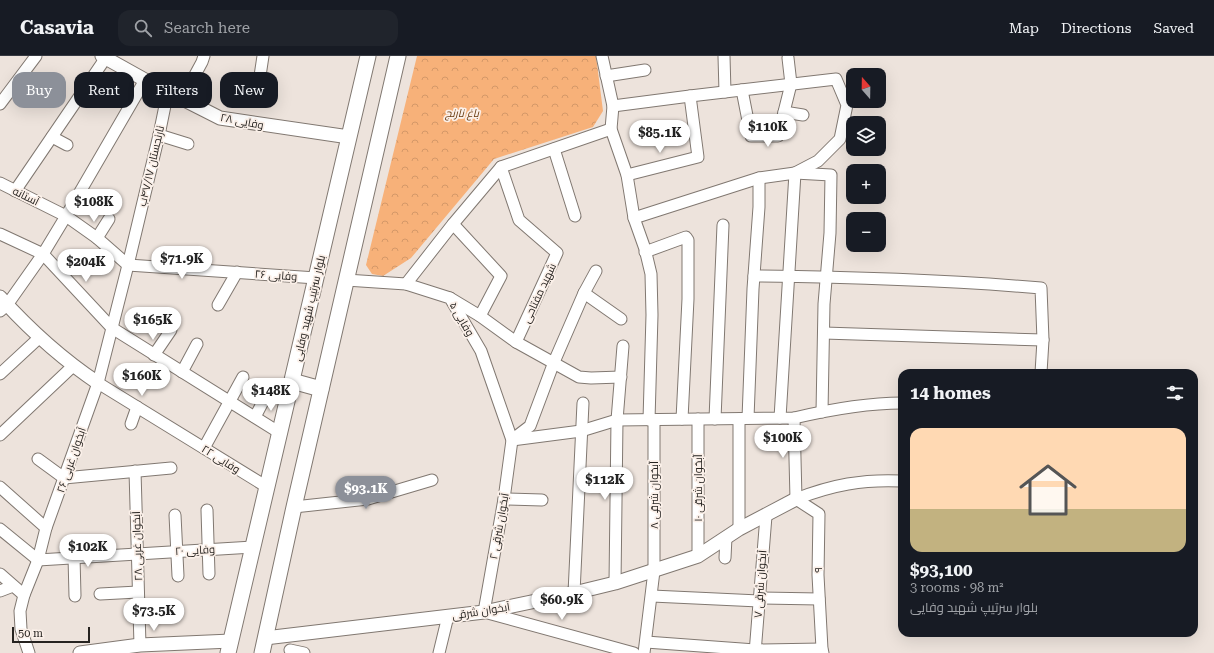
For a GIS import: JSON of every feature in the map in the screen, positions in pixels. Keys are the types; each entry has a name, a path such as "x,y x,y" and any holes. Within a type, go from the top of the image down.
{"main road":[{"name":"بلوار سرتیپ شهید وفایی","path":"230,647 368,56"},
{"path":"262,653 294,507 398,56"},
{"path":"292,381 321,389"}],"street":[{"path":"0,104 36,56"},
{"path":"197,72 204,56"},
{"path":"261,72 263,56"},
{"path":"406,284 453,224 501,167 611,128 613,106 602,56"},
{"path":"724,56 725,92"},
{"path":"15,191 105,57"},
{"name":"وفایی ۲۸","path":"105,57 142,78"},
{"path":"742,90 751,136 778,136 791,84 788,58"},
{"path":"606,76 645,70"},
{"path":"613,106 836,79 848,105 840,138 818,161 795,173"},
{"path":"98,383 73,366 2,305 43,254 142,85"},
{"path":"627,175 698,156 690,96"},
{"name":"نارنجستان ۴۷/۱۷ب","path":"128,265 165,108"},
{"name":"وفایی ۲۸","path":"200,108 220,118 349,137"},
{"path":"784,112 803,115"},
{"name":"آبخوان شرقی ۸","path":"611,128 627,175 634,218 651,274 654,571 645,648"},
{"path":"159,135 188,144"},
{"path":"52,138 67,145"},
{"path":"554,149 575,216"},
{"name":"شهید مفتاحی","path":"501,167 519,220 557,253 516,342"},
{"path":"780,418 795,173"},
{"path":"634,218 759,178 795,173 831,175 830,233 824,333 822,412"},
{"path":"740,529 744,418 759,207 759,178"},
{"name":"آستانه","path":"0,183 66,216 97,238 128,265"},
{"path":"97,238 109,219"},
{"path":"453,224 501,276 480,316"},
{"path":"715,419 723,225"},
{"path":"0,234 43,254 112,328 280,433"},
{"path":"645,252 686,237 688,240 688,299 682,419"},
{"name":"وفایی ۲۶","path":"128,265 316,278"},
{"name":"آبخوان غربی ۲۶","path":"29,653 21,629 20,611 24,595 38,560 46,528 98,383 128,265"},
{"path":"512,440 530,426 554,362 584,293 596,271"},
{"path":"218,305 237,272"},
{"path":"754,276 974,282 1041,288 1043,340 1041,369"},
{"name":"وفایی ۵","path":"346,280 406,284 450,298 480,351 512,440"},
{"path":"584,293 621,319"},
{"path":"450,298 480,316 516,342 579,377 620,378"},
{"path":"154,355 171,330"},
{"path":"824,333 1043,340"},
{"path":"0,374 40,337"},
{"path":"182,372 197,344"},
{"path":"615,583 617,420 623,346"},
{"path":"0,435 73,366"},
{"path":"204,448 243,377"},
{"name":"وفایی ۲۲","path":"98,383 267,487"},
{"path":"255,417 266,396"},
{"path":"574,593 583,403"},
{"path":"512,440 581,431 617,420 794,418 822,412 886,403 898,403"},
{"path":"131,424 136,407"},
{"path":"794,418 796,499 821,490 859,481 898,481"},
{"name":"آبخوان شرقی ۱۰","path":"698,419 698,556"},
{"name":"آبخوان شرقی ۲","path":"484,612 504,499 512,440"},
{"path":"38,459 64,478 171,468"},
{"name":"آبخوان غربی ۲۸","path":"135,471 140,645"},
{"path":"294,507 368,499 432,480"},
{"path":"0,487 46,528"},
{"path":"504,499 542,500"},
{"name":"آبخوان شرقی","path":"265,638 484,612 615,583 698,556 726,537 796,499"},
{"name":"۹","path":"796,499 819,514 819,599 822,651"},
{"path":"207,510 209,574"},
{"path":"175,514 178,576"},
{"name":"آبخوان شرقی ۷","path":"755,651 766,516"},
{"path":"0,529 38,560"},
{"path":"725,558 726,537"},
{"name":"وفایی ۲۰","path":"38,560 253,547"},
{"path":"74,557 75,596"},
{"path":"0,574 24,595"},
{"path":"0,591 13,586"},
{"path":"100,594 138,592"},
{"path":"652,596 819,599"},
{"path":"484,612 634,653"},
{"path":"439,653 448,616"},
{"path":"80,653 140,645 230,647"},
{"path":"645,648 822,651"},
{"path":"290,650 304,653"}],"green space":[{"name":"باغ نارنج","path":"417,56 596,56 603,111 593,127 494,159 411,258 383,276 372,274 366,265"}]}
